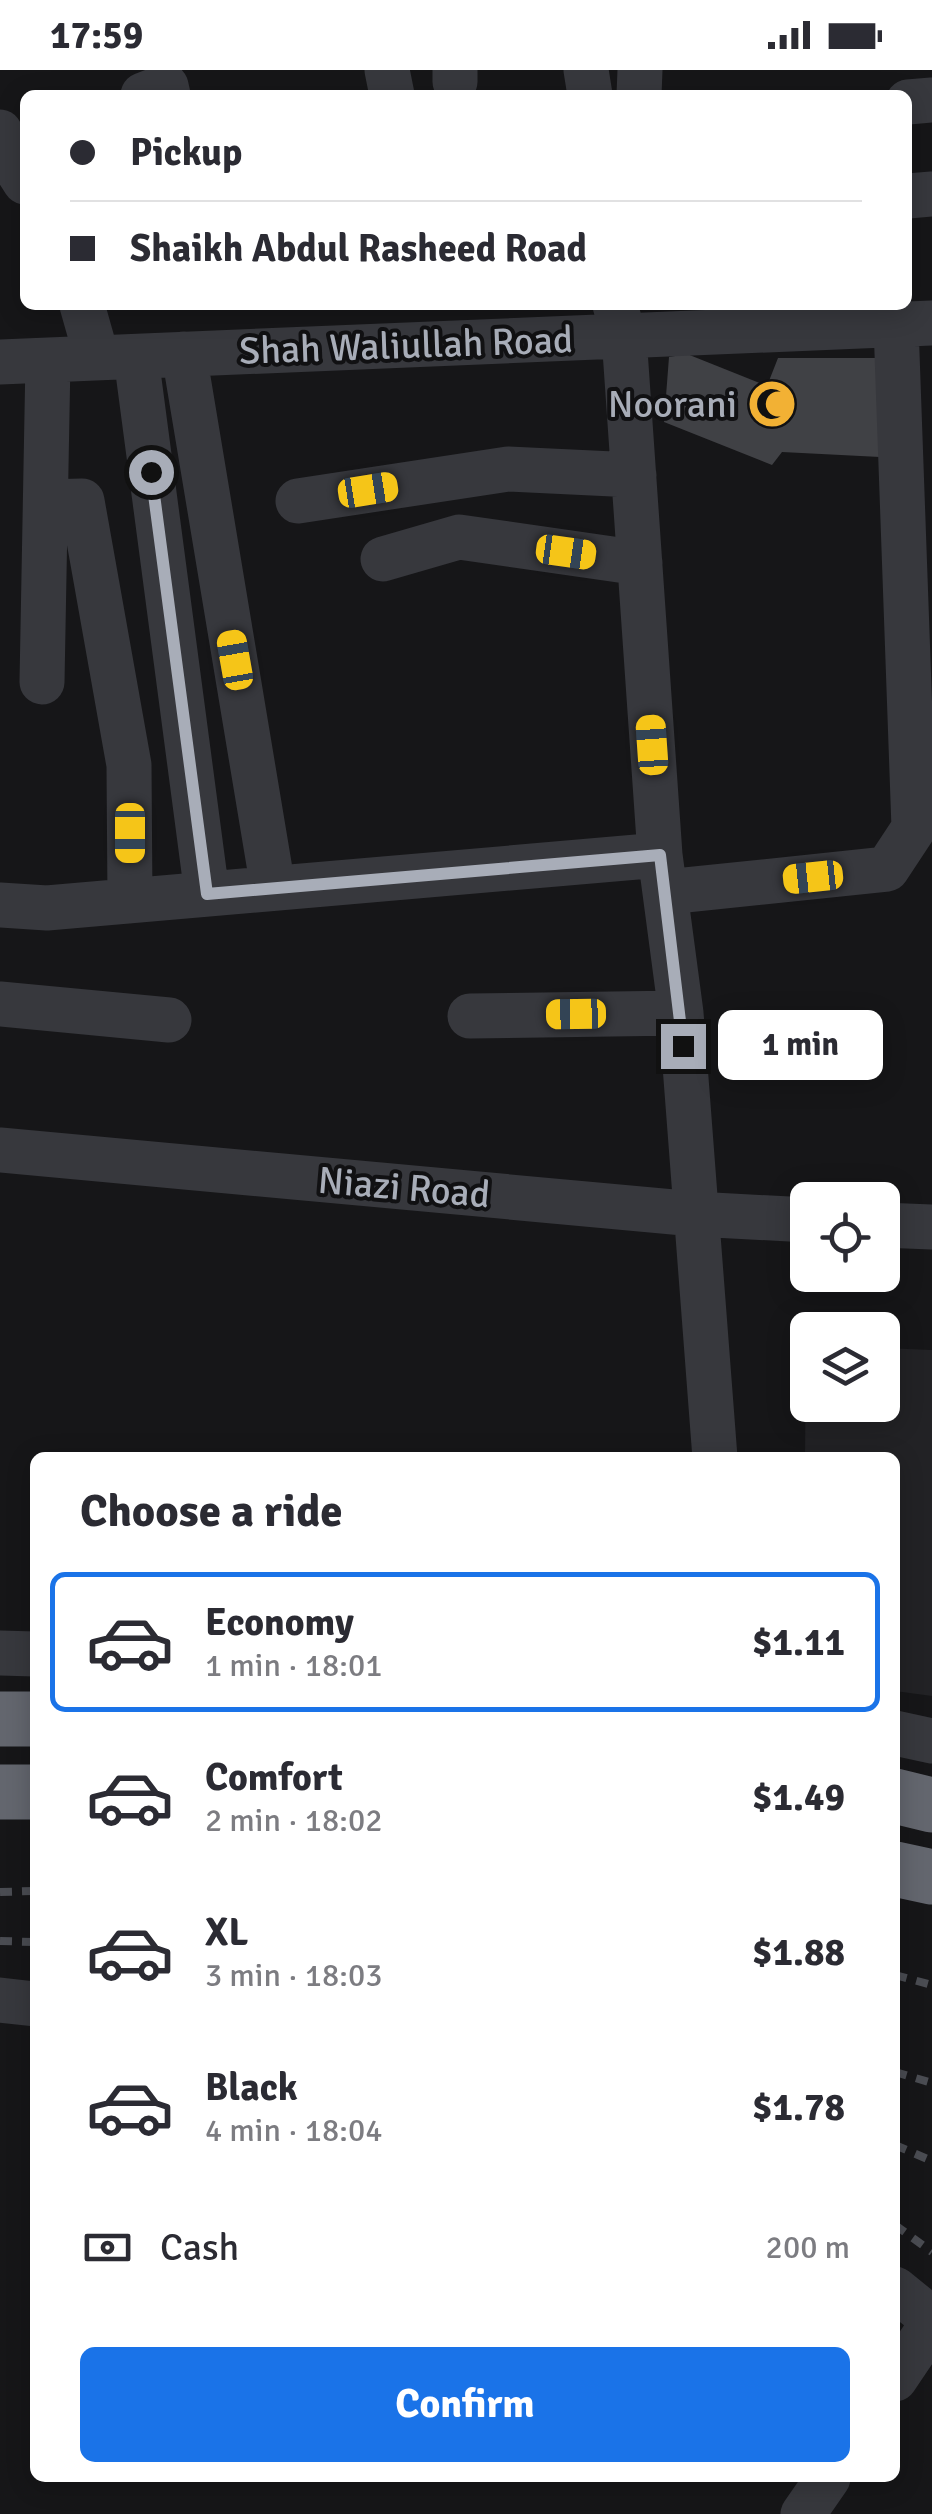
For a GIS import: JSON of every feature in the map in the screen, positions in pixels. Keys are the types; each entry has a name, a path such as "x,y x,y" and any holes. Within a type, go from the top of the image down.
{"highway":[{"path":"0,1718 30,1719"},
{"path":"0,1792 30,1792"},
{"path":"900,1797 932,1805"},
{"path":"900,1869 932,1877"}],"street":[{"path":"0,132 5,151 20,172"},
{"path":"85,310 116,358 207,894"},
{"path":"620,320 663,874 681,1012 714,1452"},
{"name":"Shah Waliullah Road","path":"0,362 184,354 620,320 914,324"},
{"path":"0,905 47,908 272,888 887,869 923,829 914,324"},
{"path":"184,354 272,888"},
{"path":"42,682 48,360"},
{"path":"298,500 508,469 634,475"},
{"path":"46,502 82,501 129,765 130,901"},
{"path":"383,559 460,537 640,563"},
{"path":"0,1004 169,1020"},
{"path":"470,1016 681,1012"},
{"name":"Niazi Road","path":"0,1150 694,1214 790,1219"},
{"path":"900,1225 932,1227"},
{"path":"0,1653 30,1654"},
{"path":"900,1734 932,1741"},
{"path":"0,2000 30,2003"},
{"path":"900,2293 932,2322 900,2370"},
{"path":"803,2514 825,2482"}],"shaded area":[{"path":"900,1349 932,1350 932,1696 900,1692 900,1452 805,1452 805,1422 900,1422"}],"building":[{"name":"Noorani","path":"687,354 767,386 778,358 876,358 880,457 782,452 772,465 664,422 669,357"}],"railway":[{"path":"0,1892 30,1891"},
{"path":"0,1941 30,1942"},
{"path":"900,1976 932,1985"},
{"path":"900,2073 932,2083"},
{"path":"900,2147 932,2161"},
{"path":"900,2229 932,2252"}],"place":[{"name":"Noorani","path":"772,404"}],"route":[{"path":"151,472 207,894 660,855 683,1046"}]}
